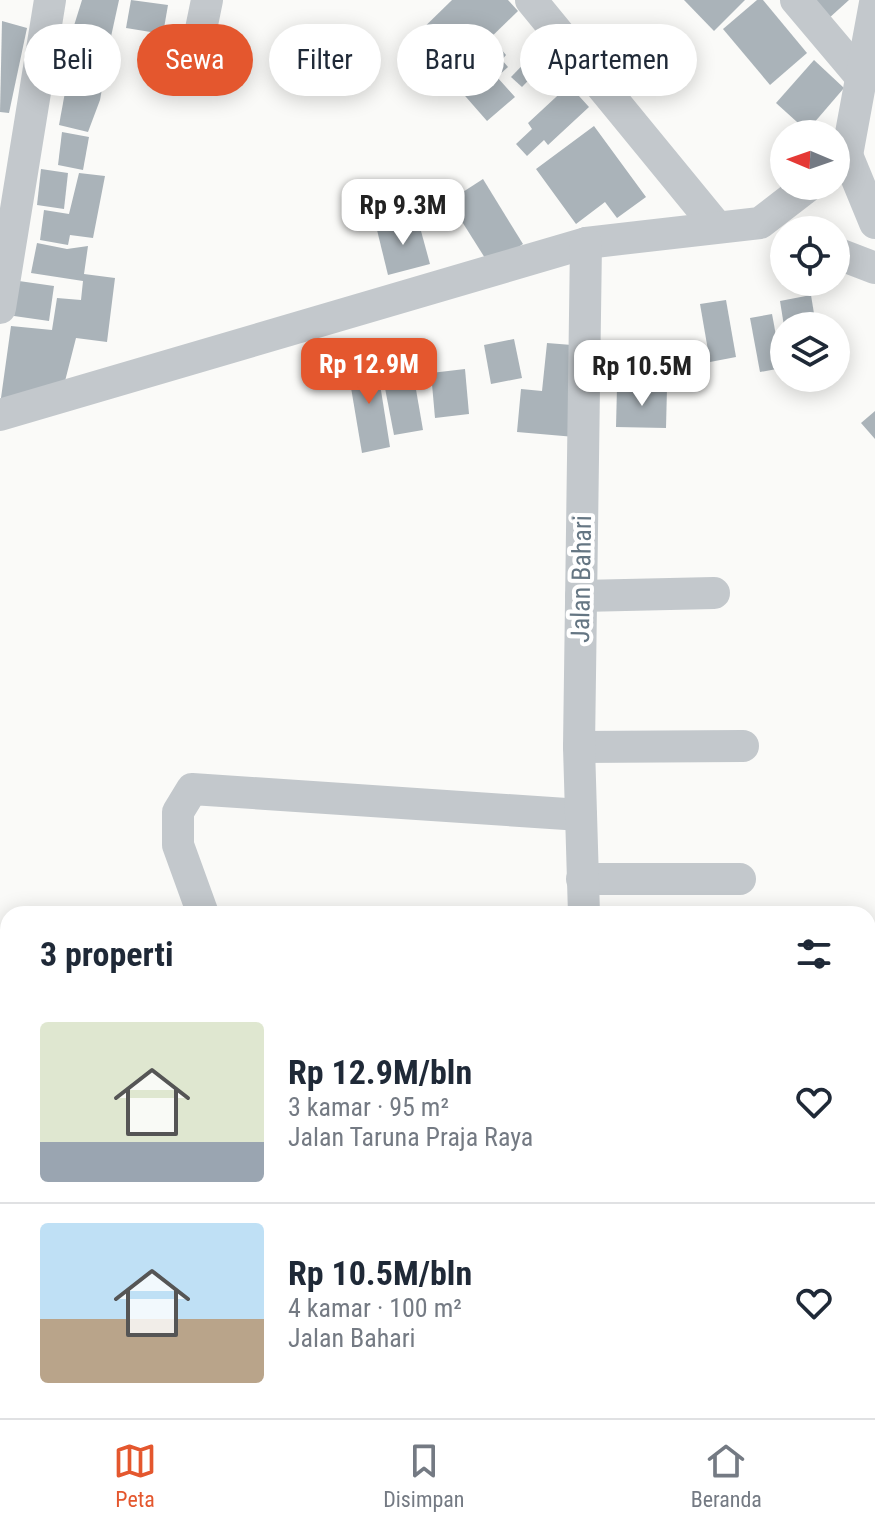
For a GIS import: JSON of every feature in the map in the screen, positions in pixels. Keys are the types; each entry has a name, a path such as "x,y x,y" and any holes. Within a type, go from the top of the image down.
{"street":[{"path":"0,308 50,0"},
{"path":"202,24 207,0"},
{"path":"531,0 717,227"},
{"path":"796,0 861,77"},
{"path":"850,125 875,3"},
{"path":"850,175 875,223"},
{"path":"782,216 796,200"},
{"path":"0,415 586,243 717,227 770,228"},
{"name":"Jalan Bahari","path":"584,906 579,747 586,243"},
{"path":"850,258 875,268"},
{"path":"581,596 714,593"},
{"path":"579,747 743,746"},
{"path":"200,906 178,845 178,812 192,789 581,815"},
{"path":"582,879 740,879"}],"building":[{"path":"82,0 119,0 114,24 74,24"},
{"path":"131,0 168,5 165,24 137,24 137,30 126,28"},
{"path":"452,0 508,0 518,11 504,25 427,24"},
{"path":"684,0 745,0 714,31"},
{"path":"757,0 763,0 807,53 770,85 723,29"},
{"path":"810,0 849,0 828,19"},
{"path":"2,21 24,27 24,42 9,113 0,112"},
{"path":"814,60 844,88 816,120 795,120 776,103"},
{"path":"520,68 520,85 511,77"},
{"path":"504,85 515,97 487,121 465,96 504,96"},
{"path":"64,96 101,96 88,132 59,125"},
{"path":"557,96 579,96 589,107 548,145 544,140 527,156 516,144 532,129 528,123"},
{"path":"594,126 646,197 617,218 605,202 576,224 536,169"},
{"path":"62,132 89,137 83,170 58,165"},
{"path":"41,169 68,173 64,209 37,205"},
{"path":"79,173 105,176 93,238 70,235 68,245 40,240 44,210 69,214"},
{"path":"483,179 523,244 490,266 449,201"},
{"path":"418,220 430,264 388,275 377,230"},
{"path":"37,243 67,249 88,246 84,274 115,278 107,342 76,338 63,389 0,405 11,326 52,330 57,298 81,300 83,281 31,273"},
{"path":"19,281 54,286 49,321 14,316"},
{"path":"811,296 814,312 782,312 780,301"},
{"path":"726,300 736,357 710,362 700,304"},
{"path":"770,314 770,370 760,372 750,318"},
{"path":"514,339 522,378 491,384 484,345"},
{"path":"547,343 572,345 575,437 517,432 521,389 542,391"},
{"path":"376,359 390,447 362,453 347,364"},
{"path":"465,369 469,414 435,418 431,373"},
{"path":"414,378 423,430 394,435 384,383"},
{"path":"617,387 667,388 666,428 616,427"},
{"path":"875,411 875,439 861,423"}]}
